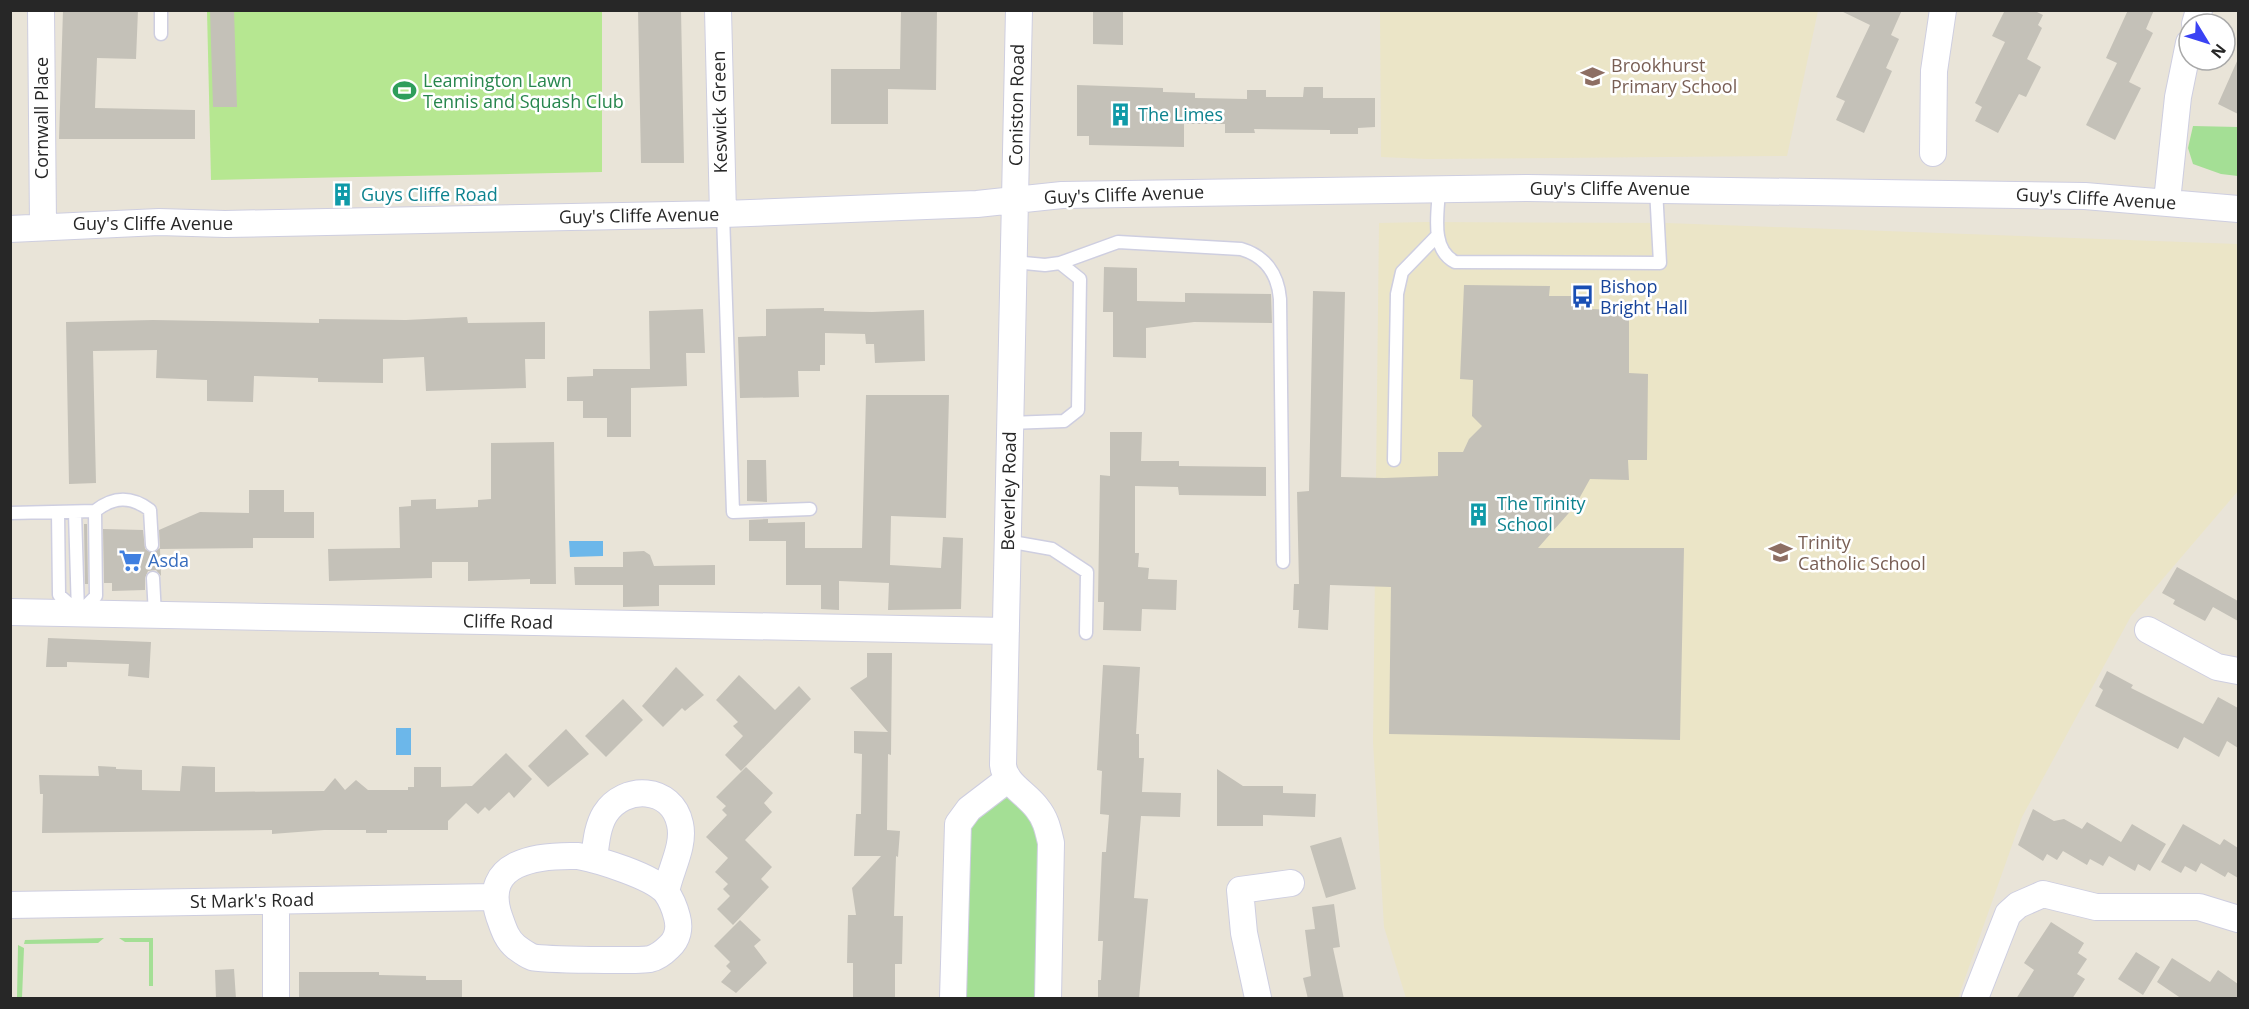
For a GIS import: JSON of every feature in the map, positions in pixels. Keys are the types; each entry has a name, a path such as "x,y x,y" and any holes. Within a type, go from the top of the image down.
{"street":[{"name":"Cornwall Place","path":"41,10 43,225"},
{"name":"Keswick Green","path":"718,10 723,214"},
{"name":"Coniston Road","path":"1015,200 1019,10"},
{"path":"1933,153 1934,71 1943,10"},
{"path":"2167,201 2172,140 2184,72"},
{"name":"Guy's Cliffe Avenue","path":"10,229 43,225 723,214 1015,200 1062,195 1439,190 1656,189 2085,196 2167,201 2238,209"},
{"name":"Beverley Road","path":"1007,780 1003,765 1015,200"},
{"name":"Cliffe Road","path":"10,612 1006,631"},
{"path":"2148,630 2217,667 2238,671"},
{"path":"952,999 958,824 969,809 1007,780 1025,794 1043,816 1051,843 1048,999"},
{"path":"594,859 601,824 614,803 628,795 652,794 670,804 680,823 679,845 666,892"},
{"path":"562,856 594,859 642,878 666,892 676,913 677,935 660,955 639,960 532,957 515,946 505,934 494,897 498,882 509,868 524,862 562,856"},
{"path":"1258,999 1244,933 1240,890 1291,883"},
{"path":"1975,999 2008,914 2018,905 2043,894 2096,907 2199,907 2238,919"},
{"name":"St Mark's Road","path":"10,905 494,897"},
{"path":"276,901 276,999"}],"lane":[{"path":"161,10 161,34"},
{"path":"1439,190 1438,235 1444,254 1461,264 1660,263 1656,189"},
{"path":"723,214 733,512 810,510"},
{"path":"1394,460 1397,294 1402,272 1438,235"},
{"path":"1014,262 1046,265 1060,263 1118,242 1240,249 1252,252 1270,268 1276,279 1280,299 1283,562"},
{"path":"1010,423 1064,421 1078,410 1080,279 1060,263"},
{"path":"10,513 95,511 109,500 136,500 150,510 152,545"},
{"path":"78,613 96,596 95,511"},
{"path":"58,512 59,595 78,613"},
{"path":"75,512 78,613"},
{"path":"1007,541 1052,549 1087,572 1086,633"},
{"path":"153,578 155,615"}],"shaded area":[{"name":"Brookhurst Primary School","path":"1380,10 1818,11 1787,156 1427,159 1381,157"},
{"name":"Trinity Catholic School","path":"1379,223 1667,223 2238,244 2238,491 2131,616 2022,817 1958,998 1406,998 1384,927 1373,742"}],"green space":[{"name":"Leamington Lawn Tennis and Squash Club","path":"207,11 602,11 602,172 211,180"},
{"path":"2193,126 2238,127 2238,176 2221,174 2193,164 2188,148"},
{"path":"1008,798 1028,812 1039,838 1036,998 963,998 967,828 999,799"},
{"path":"104,938 98,943 24,944 25,940"},
{"path":"119,938 153,938 153,986 149,986 149,942 125,942"},
{"path":"18,945 24,948 22,998 17,998"}],"water":[{"path":"569,541 603,541 603,556 570,557"},
{"path":"396,728 411,728 411,755 396,755"}],"building":[{"path":"63,10 138,10 136,59 97,58 95,108 195,110 195,139 59,139"},
{"path":"210,10 234,10 237,107 213,107"},
{"path":"638,10 681,10 684,163 641,163"},
{"path":"901,10 937,10 936,90 888,89 888,124 831,124 831,69 900,69"},
{"path":"1093,10 1123,10 1123,45 1093,44"},
{"path":"1839,10 1902,10 1891,35 1899,39 1886,68 1892,71 1864,133 1836,120 1845,101 1836,97 1870,25"},
{"path":"2005,10 2033,10 2043,15 2038,25 2042,28 2027,59 2041,67 2026,97 2019,94 1998,133 1975,121 1982,107 1975,103 2005,42 1992,36"},
{"path":"2128,10 2154,10 2146,29 2153,33 2129,82 2141,88 2115,140 2086,125 2117,63 2106,58"},
{"path":"2238,59 2238,114 2218,104 2232,72 2237,72"},
{"path":"1077,85 1163,88 1163,92 1195,93 1195,98 1247,99 1247,90 1266,90 1266,97 1303,97 1304,87 1323,87 1323,98 1375,98 1375,127 1358,128 1358,134 1330,134 1330,130 1254,129 1255,133 1225,133 1225,124 1184,124 1184,147 1089,145 1089,136 1077,136"},
{"path":"1104,267 1137,268 1137,301 1185,302 1185,293 1271,294 1272,323 1194,322 1146,328 1146,358 1113,357 1113,312 1103,312"},
{"name":"The Trinity School","path":"1464,285 1550,286 1549,296 1593,296 1592,309 1629,311 1629,373 1648,374 1647,460 1628,460 1629,480 1590,479 1575,506 1538,548 1684,548 1680,740 1389,734 1391,587 1330,585 1328,630 1298,628 1299,610 1293,610 1294,584 1299,584 1297,492 1309,491 1313,291 1345,292 1341,477 1438,476 1438,452 1463,452 1469,439 1482,426 1472,416 1473,380 1460,379"},
{"path":"824,308 824,311 872,312 924,310 925,361 875,363 874,344 866,344 865,334 825,333 825,365 820,365 820,371 798,371 799,397 740,398 738,337 766,336 766,309"},
{"path":"703,309 705,353 686,353 687,386 631,388 631,437 607,437 607,418 583,418 583,401 567,401 567,377 593,376 593,369 650,369 649,311"},
{"path":"467,317 468,323 545,322 545,359 525,359 526,388 426,391 424,357 383,359 383,383 318,382 318,378 254,376 253,402 207,401 207,380 156,378 157,350 93,351 96,483 69,484 66,322 153,320 319,323 319,319 406,320"},
{"path":"866,395 949,395 946,518 891,516 890,565 941,568 943,537 963,538 961,609 888,610 889,583 839,581 839,610 821,609 821,585 786,585 786,541 749,541 749,520 768,519 768,523 805,522 805,548 862,548"},
{"path":"1110,432 1142,432 1141,461 1179,461 1179,466 1266,467 1266,496 1179,495 1178,487 1135,486 1135,553 1139,553 1138,567 1149,568 1148,579 1177,580 1176,610 1142,609 1141,631 1103,630 1104,602 1098,602 1100,475 1110,476"},
{"path":"554,442 556,584 530,584 530,579 468,581 468,562 432,562 432,578 329,581 328,549 400,548 399,507 411,506 411,500 436,499 436,509 478,507 478,500 491,499 491,443"},
{"path":"747,460 766,460 767,502 747,501"},
{"path":"249,490 284,490 284,512 314,512 314,538 253,538 253,548 160,549 161,576 156,570 148,571 145,578 145,590 112,591 112,583 104,583 103,529 143,530 145,549 153,553 160,548 159,530 200,512 249,513"},
{"path":"84,524 87,524 88,584 85,584"},
{"path":"644,551 650,555 654,566 715,565 715,585 659,585 659,606 623,607 623,585 575,585 574,567 623,567 623,552"},
{"path":"2177,567 2238,601 2238,621 2213,607 2205,621 2173,604 2175,600 2162,593"},
{"path":"48,638 151,642 149,678 128,676 129,664 67,662 67,667 46,667"},
{"path":"867,653 892,653 891,755 888,754 887,830 900,831 898,857 896,856 894,916 903,916 902,964 895,964 895,999 853,999 853,963 847,963 848,915 856,915 852,888 881,856 854,856 856,814 861,814 862,754 854,753 854,731 888,732 850,688 867,677"},
{"path":"1103,665 1140,667 1136,734 1139,734 1139,758 1144,758 1142,792 1181,793 1180,817 1141,816 1134,898 1148,899 1139,999 1098,999 1103,941 1098,941 1102,852 1106,852 1109,815 1100,814 1102,771 1097,770"},
{"path":"676,667 704,695 685,711 682,708 663,727 642,706"},
{"path":"2107,671 2133,685 2131,688 2203,724 2218,697 2238,708 2238,748 2227,741 2219,757 2184,737 2178,749 2095,706 2103,690 2099,687"},
{"path":"739,675 775,710 799,686 811,699 741,771 725,755 743,736 733,726 738,722 716,700"},
{"path":"623,699 643,720 606,757 585,736"},
{"path":"566,729 589,754 548,787 528,766"},
{"path":"506,753 532,779 514,798 509,792 489,811 485,807 478,814 466,803 448,821 448,830 387,830 387,833 366,833 366,830 324,830 272,834 272,830 42,833 43,794 40,794 39,775 99,776 98,766 116,767 116,769 142,770 142,790 180,791 182,766 215,767 215,792 324,791 335,778 345,790 356,780 368,790 408,790 408,787 414,787 414,767 441,767 441,787 472,786"},
{"path":"746,767 773,793 764,803 772,812 745,840 772,867 761,879 769,887 733,925 717,909 730,896 723,889 728,884 715,872 728,858 706,837 727,815 722,810 726,806 716,797"},
{"path":"1217,769 1243,786 1283,786 1283,793 1316,794 1315,817 1263,815 1263,826 1217,826"},
{"path":"2033,809 2054,821 2064,819 2082,829 2087,822 2121,842 2132,824 2166,844 2150,871 2138,864 2135,871 2109,856 2103,866 2090,859 2087,865 2063,851 2057,860 2047,854 2043,861 2018,845"},
{"path":"2183,824 2220,845 2224,839 2238,848 2238,878 2228,872 2225,877 2201,863 2196,872 2185,866 2181,873 2161,862"},
{"path":"1341,837 1356,889 1326,898 1310,846"},
{"path":"1334,904 1340,947 1333,948 1344,999 1308,999 1303,978 1311,976 1305,930 1315,929 1312,907"},
{"path":"740,920 761,940 754,946 767,963 736,993 721,982 731,971 726,966 730,962 714,946"},
{"path":"2051,922 2084,943 2078,953 2087,959 2077,974 2085,979 2072,999 2016,999 2034,970 2024,963"},
{"path":"2136,952 2160,967 2143,995 2118,979"},
{"path":"2172,958 2210,982 2218,970 2238,984 2238,998 2182,999 2157,982"},
{"path":"234,969 236,999 216,999 215,970"},
{"path":"299,972 379,972 379,975 426,976 426,980 462,980 462,999 299,999"}],"place":[{"name":"Brookhurst Primary School","path":"1593,76"},
{"name":"Leamington Lawn Tennis and Squash Club","path":"405,91"},
{"name":"The Limes","path":"1120,115"},
{"name":"Guys Cliffe Road","path":"343,195"},
{"name":"Bishop Bright Hall","path":"1582,297"},
{"name":"The Trinity School","path":"1479,514"},
{"name":"Trinity Catholic School","path":"1780,553"},
{"name":"Asda","path":"130,561"}]}
